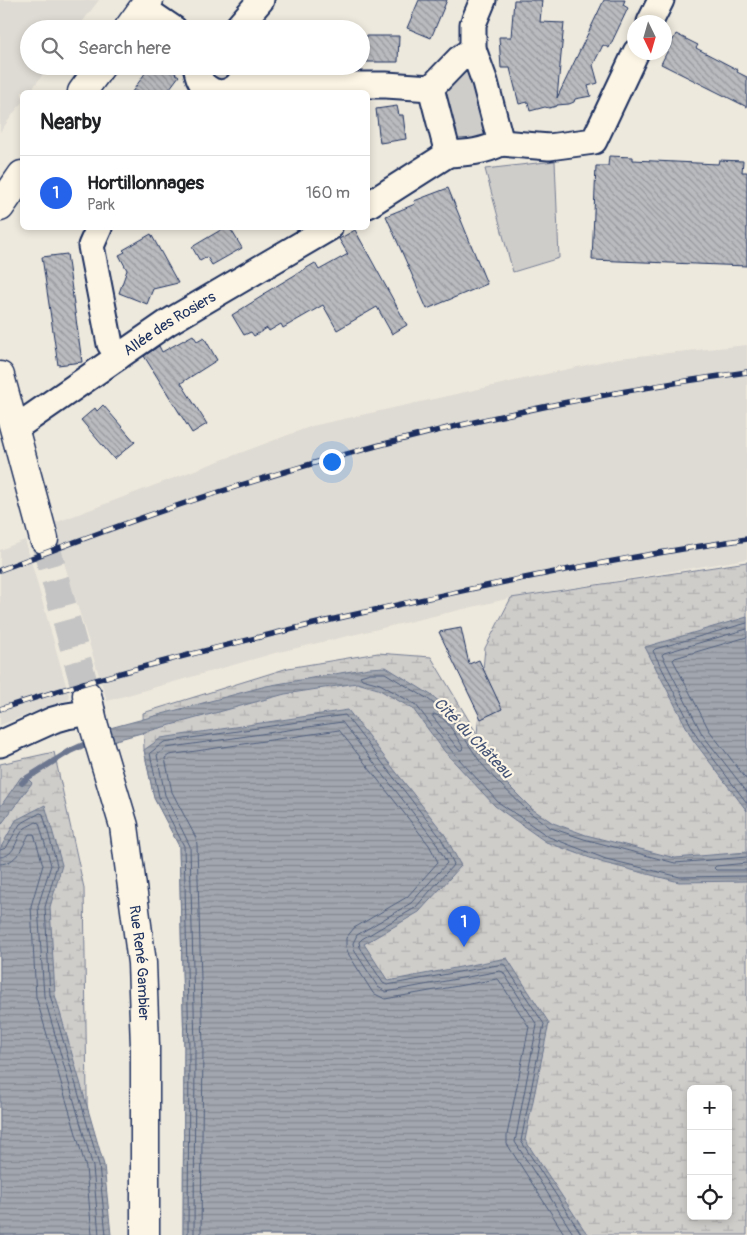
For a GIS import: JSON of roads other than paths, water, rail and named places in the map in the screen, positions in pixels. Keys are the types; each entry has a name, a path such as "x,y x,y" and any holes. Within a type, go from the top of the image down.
{"street":[{"path":"244,20 261,0"},
{"path":"483,0 473,24 473,49 485,82 502,143"},
{"path":"654,15 661,0"},
{"path":"140,12 156,20"},
{"path":"246,75 264,85 386,85 431,88 459,59 473,49"},
{"path":"370,204 448,154 488,150 502,143 549,147 594,141 632,60"},
{"path":"83,90 94,75"},
{"path":"230,90 237,87 242,75"},
{"path":"195,80 210,90"},
{"path":"431,88 448,154"},
{"path":"0,207 20,178"},
{"path":"98,230 90,246 110,344 118,357"},
{"name":"Allée des Rosiers","path":"14,429 167,323 326,230"},
{"path":"0,376 44,539"},
{"path":"0,744 53,720 67,716 89,704"},
{"name":"Rue René Gambier","path":"89,704 124,826 142,963 145,1046 145,1235"}],"water":[{"path":"747,617 747,811 693,740 645,647"},
{"path":"386,667 431,695 455,714 485,760 499,776 532,809 553,823 586,835 675,858 747,852 747,881 679,882 604,863 546,842 495,806 445,752 413,709 378,689 357,683 285,694 112,741 110,728 266,686 369,668"},
{"path":"348,710 445,835 461,866 419,912 364,944 388,981 507,958 549,1023 525,1140 585,1231 590,1235 183,1235 184,1048 179,846 154,798 144,750 161,738"},
{"path":"21,777 27,778 32,783 0,826 0,807"},
{"path":"45,805 62,865 50,907 55,995 104,1165 111,1235 0,1235 0,849 16,820"}],"waterway":[{"name":"Cité du Château","path":"22,783 70,751 90,742"}],"tunnel":[{"path":"44,539 87,695"}],"railway":[{"path":"0,570 189,502 347,454 479,421 546,407 680,382 747,372"},
{"path":"0,709 168,660 440,595 644,555 747,539"}],"place":[{"name":"Hortillonnages","path":"464,947"}]}
